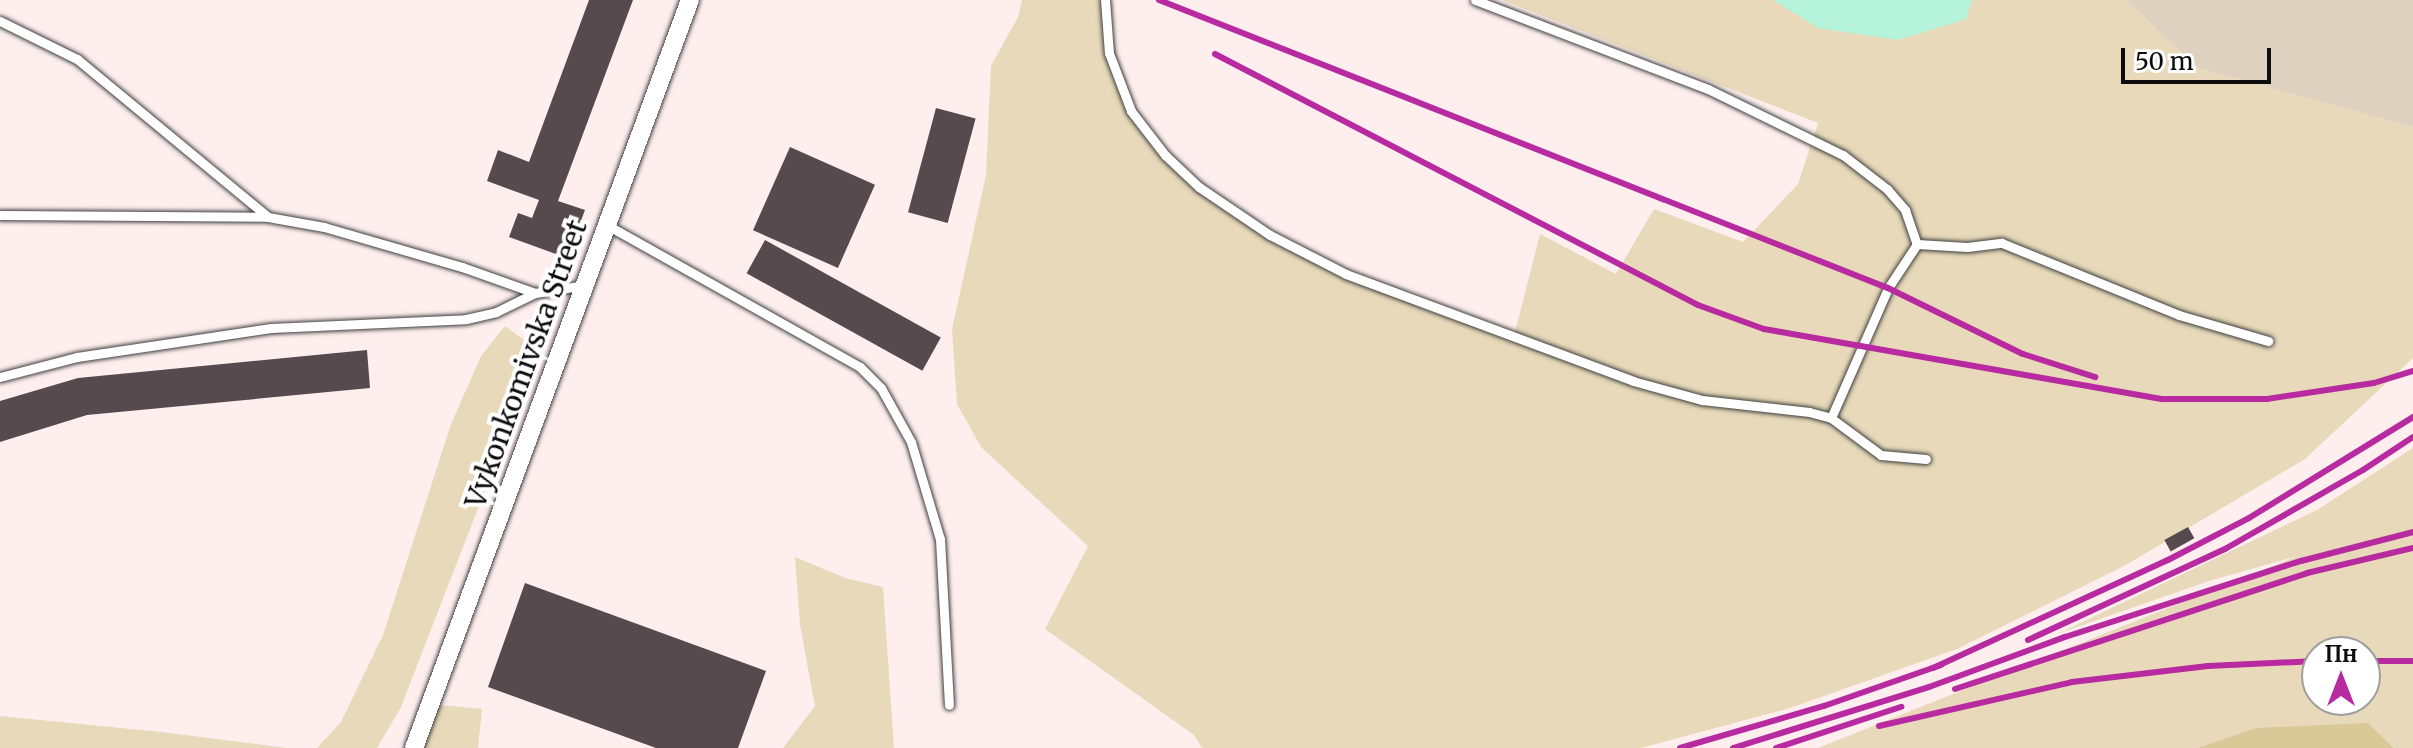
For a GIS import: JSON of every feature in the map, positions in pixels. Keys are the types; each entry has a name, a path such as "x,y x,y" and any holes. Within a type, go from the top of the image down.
{"street":[{"name":"Vykonkomivska Street","path":"414,748 690,0"}],"lane":[{"path":"1105,0 1109,53 1131,111 1165,155 1199,187 1270,235 1346,274 1633,381 1702,400 1809,412 1831,418 1881,455 1926,459"},
{"path":"1475,0 1708,89 1843,155 1887,189 1905,210 1917,244"},
{"path":"0,21 77,59 268,217"},
{"path":"0,215 268,217 324,227 462,267 535,293"},
{"path":"607,225 860,367 881,388 911,442 940,539 949,705"},
{"path":"1917,244 1967,247 2002,243 2179,315 2268,341"},
{"path":"1831,418 1888,288 1917,244"},
{"path":"0,377 77,357 271,328 466,319 496,312 535,293 585,285"}],"shaded area":[{"path":"1022,0 1106,0 1124,93 1158,146 1235,212 1322,262 1514,336 1540,234 1616,274 1654,209 1743,242 1798,184 1818,123 1502,0 2126,0 2198,68 2413,127 2413,358 2305,459 2124,566 1957,649 1790,708 1641,748 1202,748 1194,735 1045,629 1088,546 981,447 957,404 952,329 986,175 991,66 1018,17"},
{"path":"1773,0 1972,0 1966,19 1898,40 1818,28"},
{"path":"2126,0 2413,0 2413,127 2198,68"},
{"path":"505,326 539,351 401,707 377,748 317,748 341,722 383,635 451,424 481,356"},
{"path":"2413,448 2413,748 2394,748 2368,723 2212,748 1818,748 2298,556 2212,580 2057,634 2317,510"},
{"path":"795,557 845,578 883,587 894,748 783,748 815,706 800,625"},
{"path":"430,704 482,709 478,748 414,748"},
{"path":"0,716 161,732 287,748 0,748"},
{"path":"2368,723 2394,748 2198,748 2256,728"}],"building":[{"path":"589,0 633,0 558,201 585,210 567,258 509,237 518,213 532,218 539,200 487,181 498,150 529,162"},
{"path":"936,108 976,119 948,223 908,212"},
{"path":"790,147 875,185 838,268 753,230"},
{"path":"765,240 941,337 922,371 747,273"},
{"path":"367,350 370,388 87,415 0,442 0,401 78,378"},
{"path":"2188,527 2194,538 2171,551 2164,540"},
{"path":"525,583 766,671 738,748 656,748 488,687"}],"railway":[{"path":"1159,0 1888,288 2023,354 2095,377"},
{"path":"1215,54 1698,305 1764,329 2163,399 2267,399 2374,383 2413,371"},
{"path":"1933,668 2168,560 2249,518 2413,417"},
{"path":"2028,640 2225,549 2363,470 2413,437"},
{"path":"1733,748 1929,687 2065,637 2301,561 2413,532"},
{"path":"1955,689 2307,573 2413,548"},
{"path":"2381,661 2413,661"},
{"path":"1879,726 2072,682 2208,666 2301,662"},
{"path":"1680,748 1824,706 1941,665"},
{"path":"1776,748 1901,707"}]}
